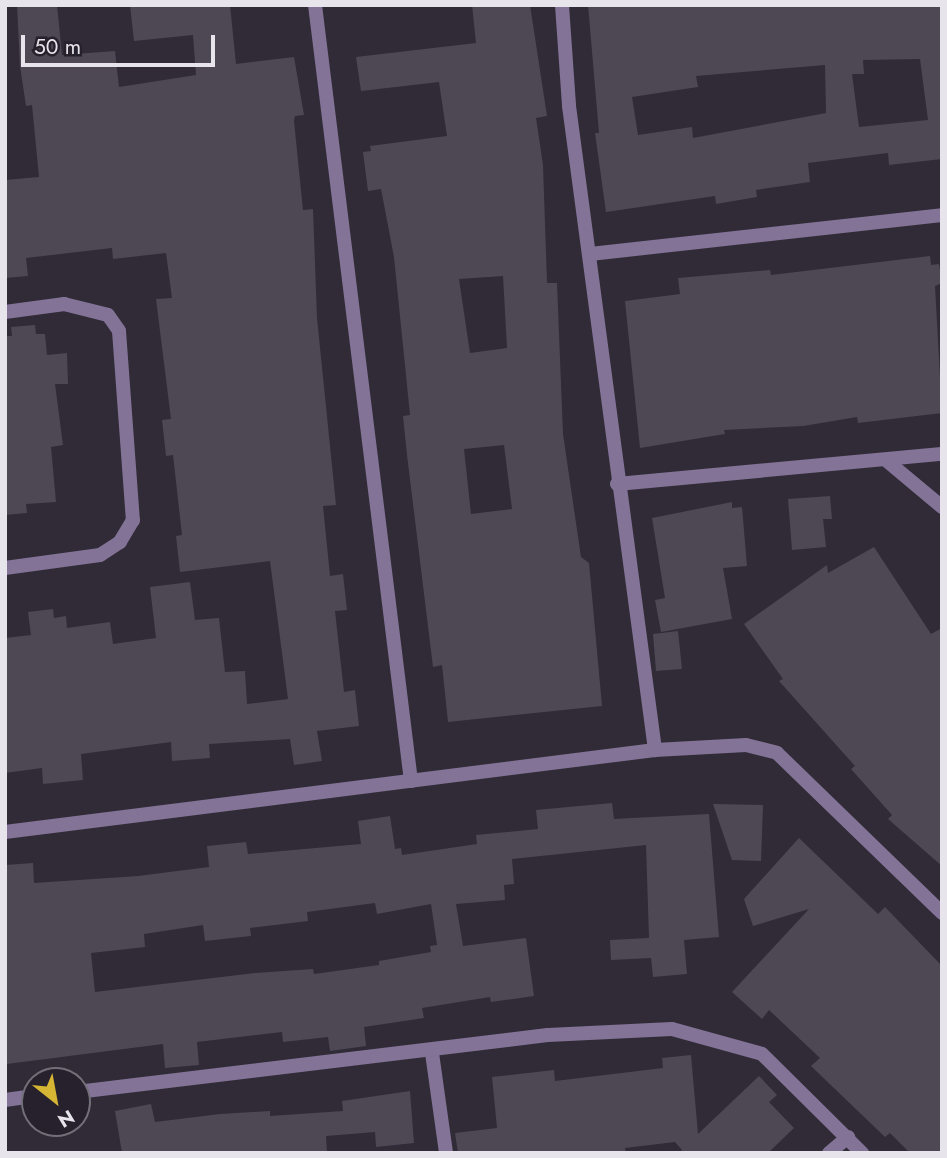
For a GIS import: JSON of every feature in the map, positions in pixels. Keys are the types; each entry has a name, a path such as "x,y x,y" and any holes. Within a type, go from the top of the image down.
{"street":[{"path":"315,5 411,781"},
{"path":"562,5 569,106 590,254 617,484 655,750"},
{"path":"590,254 942,215"},
{"path":"5,312 64,304 108,314 119,331 133,520 121,542 100,555 5,568"},
{"path":"617,484 942,454"},
{"path":"887,461 942,507"},
{"path":"5,832 655,750 746,745 777,753 942,913"},
{"path":"91,1090 432,1053 548,1035 672,1029 762,1054 862,1153"},
{"path":"432,1053 446,1153"},
{"path":"829,1153 848,1137"}],"building":[{"path":"17,5 57,5 62,55 115,51 119,87 196,75 193,35 134,41 130,5 230,5 236,64 294,57 304,115 295,116 294,121 303,210 313,209 317,318 336,505 323,506 330,576 343,574 347,610 335,611 344,692 355,690 359,726 317,731 322,761 294,765 290,739 209,744 210,758 172,761 171,742 81,754 83,780 43,784 42,768 5,773 5,638 31,635 28,612 53,609 54,618 66,616 67,628 110,622 113,644 156,638 150,587 190,582 195,620 219,618 225,672 245,671 247,704 288,699 270,561 180,572 176,536 182,535 173,455 166,456 162,420 171,419 156,299 172,298 166,253 113,259 112,248 26,258 28,276 5,278 5,180 39,177 32,105 26,106 20,66"},
{"path":"472,5 530,5 547,116 536,118 543,165 547,283 557,283 563,434 581,557 589,563 602,706 448,722 442,665 433,667 407,455 403,416 410,415 394,257 381,189 368,191 363,152 371,151 370,146 447,136 439,82 361,91 356,57 476,43","holes":["503,276 507,348 470,353 459,279","504,445 512,509 471,514 464,449"]},
{"path":"588,5 942,5 942,159 889,165 888,153 808,163 810,182 756,190 757,197 716,204 715,196 606,212 595,133 599,133","holes":["920,59 928,120 859,127 852,74 864,74 863,60","825,65 826,113 693,138 692,127 638,135 632,97 698,87 696,76"]},
{"path":"930,256 931,265 939,264 942,283 935,286 942,413 858,423 857,417 803,426 724,430 725,434 640,448 625,301 680,294 678,278 770,270 771,275"},
{"path":"35,325 36,334 45,334 47,355 67,353 68,384 55,384 63,445 51,447 56,502 26,504 27,513 5,515 5,336 12,336 11,327"},
{"path":"830,496 832,519 823,519 826,547 792,550 788,499"},
{"path":"732,502 732,508 742,507 747,566 723,568 732,619 661,632 655,600 665,598 652,518"},
{"path":"874,547 931,634 942,628 942,866 888,819 892,815 851,769 855,766 779,681 783,679 744,624 827,565 828,573"},
{"path":"678,631 682,669 656,671 653,634"},
{"path":"612,803 614,819 709,814 719,937 684,940 687,974 653,977 651,958 611,960 610,940 649,938 646,845 512,859 514,884 504,885 505,900 456,904 463,946 526,938 534,996 491,1002 490,997 422,1008 424,1018 364,1027 366,1046 330,1051 328,1037 283,1042 282,1032 197,1042 199,1065 165,1068 163,1044 7,1064 5,865 33,863 34,883 138,876 209,867 207,846 246,842 248,854 361,844 358,821 390,816 395,849 401,848 402,855 477,844 476,835 538,829 536,810","holes":["375,903 377,914 431,904 437,945 430,946 431,952 379,961 379,965 314,974 313,969 255,973 95,992 91,953 145,947 144,934 203,925 205,941 251,936 250,928 308,921 307,912"]},
{"path":"713,804 763,805 761,861 732,860"},
{"path":"799,838 878,914 885,907 942,966 942,1153 910,1153 890,1133 885,1137 811,1066 820,1058 769,1010 762,1019 732,992 809,909 753,926 744,899"},
{"path":"691,1055 698,1134 759,1076 777,1095 769,1102 794,1128 768,1153 678,1153 682,1150 675,1142 625,1148 626,1153 458,1153 455,1133 497,1128 492,1077 554,1070 555,1081 663,1068 662,1058"},
{"path":"410,1091 414,1143 376,1147 375,1132 326,1136 327,1153 122,1153 115,1111 151,1104 155,1122 270,1111 270,1116 343,1111 342,1101"}]}
